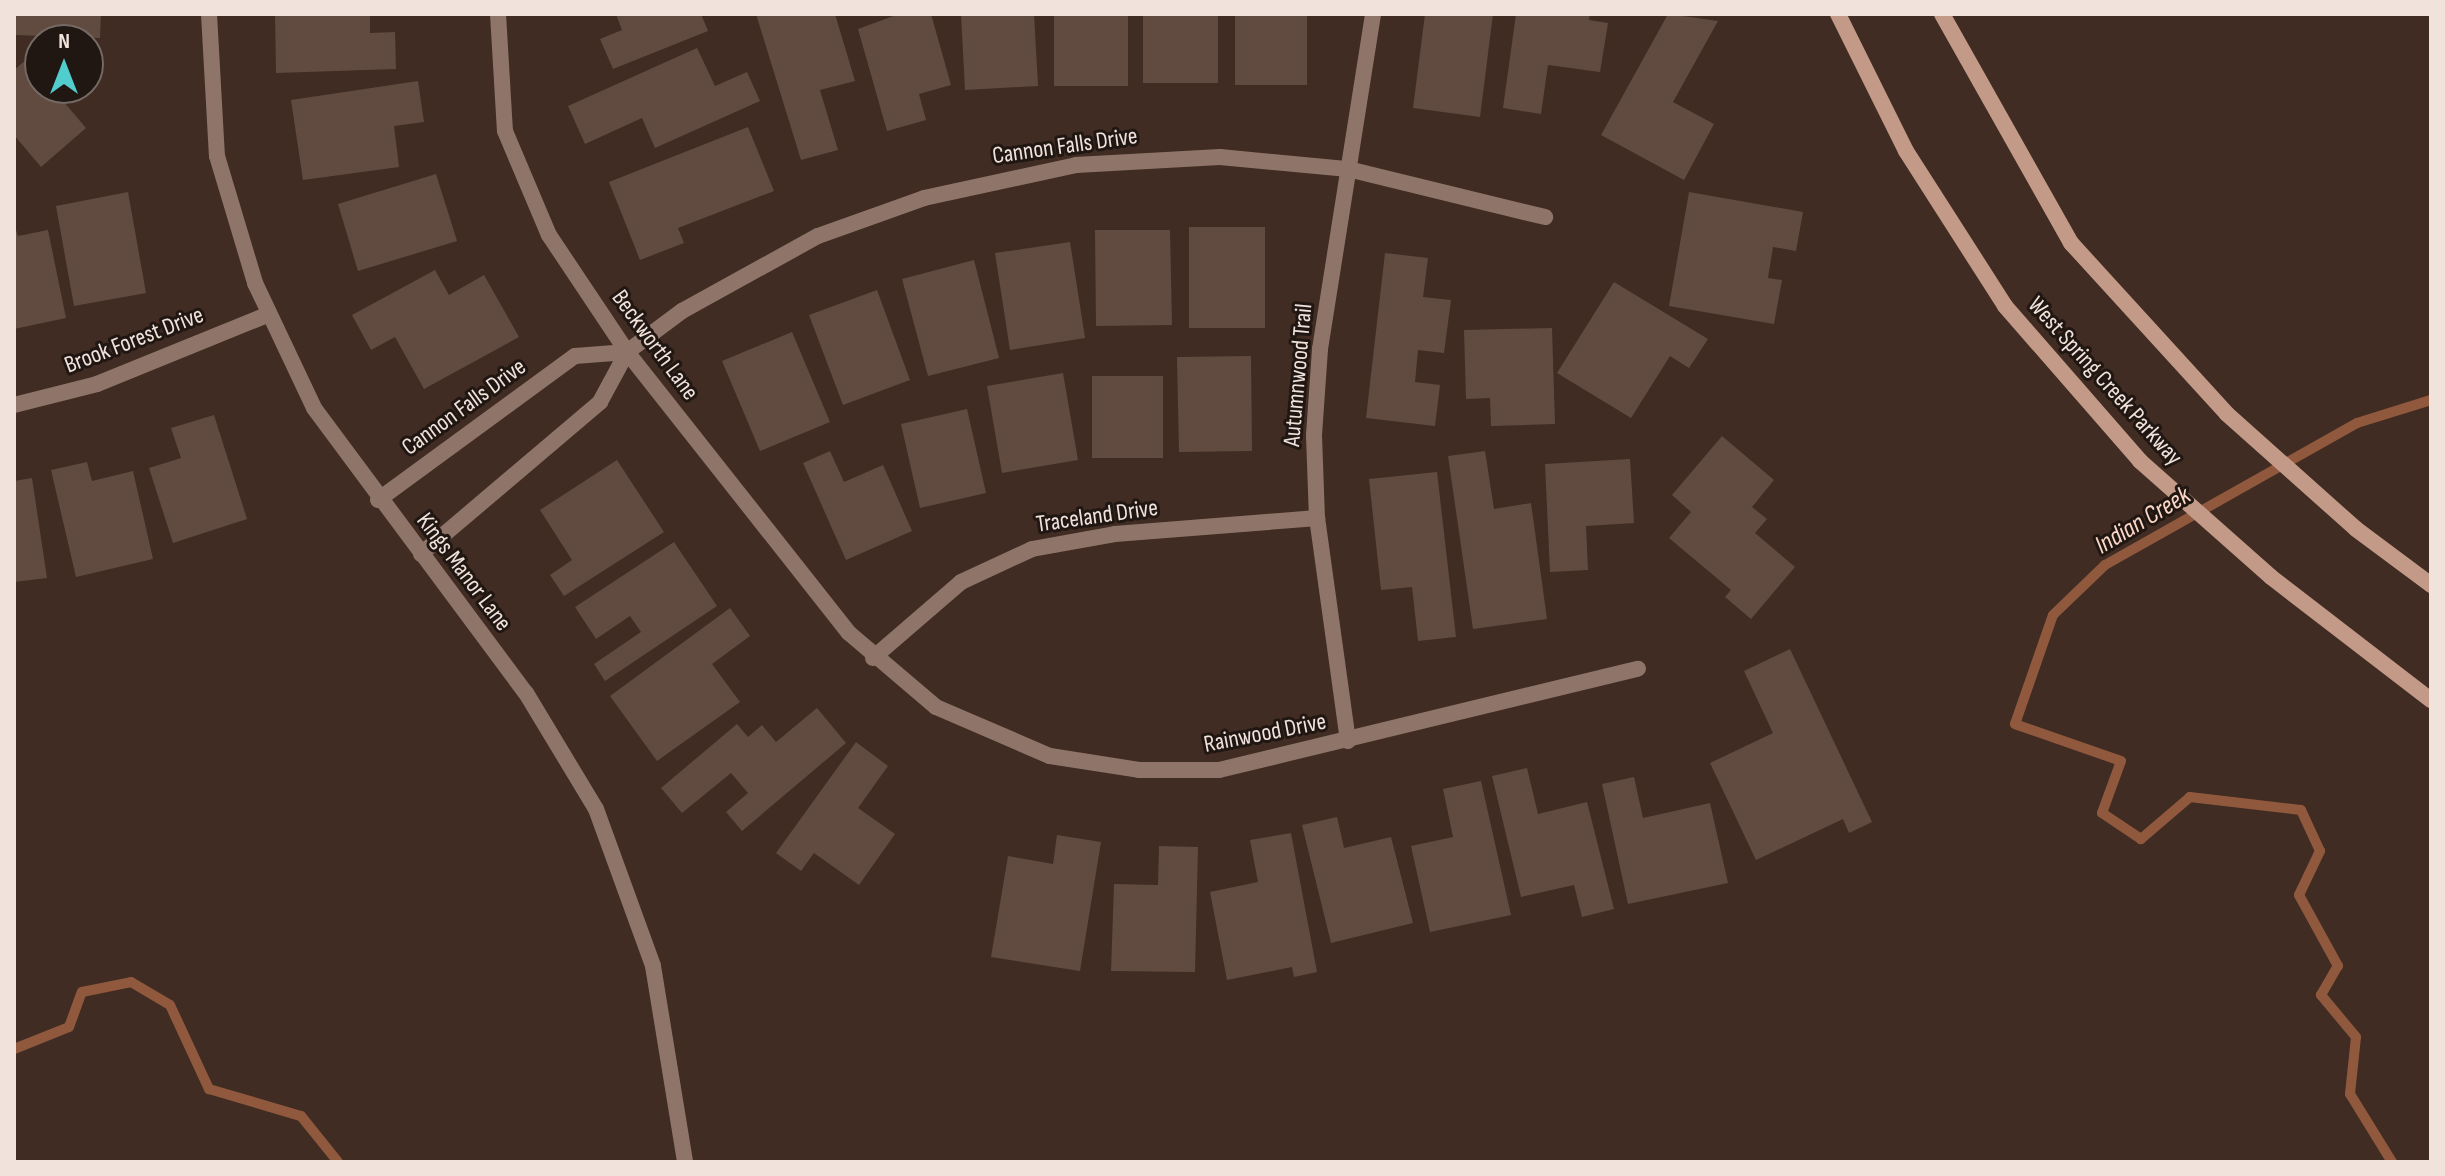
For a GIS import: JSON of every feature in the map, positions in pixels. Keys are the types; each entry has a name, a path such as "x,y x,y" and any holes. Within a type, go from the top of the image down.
{"main road":[{"name":"West Spring Creek Parkway","path":"1838,14 1906,151 2005,306 2140,461 2271,577 2431,700"},
{"path":"1942,14 2071,243 2227,414 2356,529 2431,585"}],"street":[{"name":"Kings Manor Lane","path":"209,14 217,156 269,314 314,408 378,500 526,693 596,809 653,966 666,1030 685,1162"},
{"name":"Beckworth Lane","path":"498,14 499,101 522,186 627,352 873,658"},
{"name":"Autumnwood Trail","path":"1348,741 1317,518 1320,349 1373,14"},
{"name":"Cannon Falls Drive","path":"378,500 575,356 627,352 781,253 964,187 1152,157 1348,169 1545,217"},
{"name":"Brook Forest Drive","path":"14,405 97,384 269,314"},
{"name":"Cannon Falls Drive","path":"421,554 600,402 627,352"},
{"name":"Traceland Drive","path":"873,658 951,589 1032,549 1115,534 1317,518"},
{"name":"Rainwood Drive","path":"873,658 969,725 1093,765 1219,770 1638,669"}],"building":[{"path":"14,14 101,14 101,24 24,24 24,35 14,35"},
{"path":"275,14 370,14 370,33 395,32 396,69 276,73"},
{"path":"616,14 701,14 708,31 613,69 600,39 622,30"},
{"path":"756,14 835,14 855,81 820,90 838,150 801,160"},
{"path":"899,14 931,14 951,85 919,94 926,120 887,131 858,29"},
{"path":"961,14 1034,14 1038,86 965,90"},
{"path":"1054,14 1128,14 1128,86 1054,86"},
{"path":"1143,14 1218,14 1218,83 1143,83"},
{"path":"1235,14 1307,14 1307,85 1235,85"},
{"path":"1425,14 1493,14 1480,117 1413,108"},
{"path":"1516,14 1590,14 1589,20 1608,23 1600,72 1548,65 1541,114 1503,108"},
{"path":"1668,14 1718,21 1673,102 1714,124 1684,180 1601,135"},
{"path":"697,48 715,86 747,72 760,101 655,148 642,118 585,144 568,106"},
{"path":"24,62 24,104 66,104 86,128 41,167 14,135 14,70"},
{"path":"418,81 424,122 394,126 399,167 303,180 291,100"},
{"path":"748,127 774,191 678,228 684,243 640,260 609,182"},
{"path":"436,174 457,241 358,271 338,204"},
{"path":"128,192 146,293 74,306 56,206"},
{"path":"1689,192 1803,212 1796,251 1773,247 1768,278 1782,280 1774,324 1669,306"},
{"path":"14,224 18,236 48,230 66,318 14,329"},
{"path":"1189,227 1265,227 1265,328 1189,328"},
{"path":"1095,230 1170,230 1172,325 1096,326"},
{"path":"1070,242 1085,338 1010,350 995,253"},
{"path":"1385,253 1428,258 1423,297 1451,300 1444,353 1418,350 1415,382 1440,385 1435,426 1366,418"},
{"path":"974,260 999,358 928,376 902,279"},
{"path":"435,270 449,295 484,275 519,337 424,389 395,337 371,350 352,315"},
{"path":"1614,282 1708,339 1689,368 1670,356 1631,418 1557,373"},
{"path":"877,290 910,380 843,405 809,315"},
{"path":"1552,328 1555,424 1491,426 1490,398 1466,399 1464,330"},
{"path":"792,332 830,422 760,451 722,361"},
{"path":"1251,356 1252,451 1179,452 1177,357"},
{"path":"1063,373 1078,460 1002,473 987,386"},
{"path":"1092,376 1163,376 1163,458 1092,458"},
{"path":"967,409 986,493 920,508 901,424"},
{"path":"214,415 247,519 173,543 149,468 181,458 171,428"},
{"path":"1722,436 1774,480 1752,507 1767,519 1755,533 1795,567 1751,619 1725,597 1731,590 1669,538 1691,512 1672,495"},
{"path":"830,451 844,482 883,465 912,531 846,560 803,463"},
{"path":"1485,451 1494,509 1531,503 1547,619 1473,629 1448,456"},
{"path":"1630,459 1634,523 1586,526 1588,570 1550,572 1545,464"},
{"path":"617,460 664,532 564,596 550,575 572,560 540,510"},
{"path":"87,462 92,481 133,471 153,559 76,577 51,470"},
{"path":"1437,472 1456,637 1418,641 1412,587 1381,590 1369,479"},
{"path":"32,478 47,578 14,582 14,481"},
{"path":"674,542 717,606 605,681 594,664 641,632 630,616 596,639 575,607"},
{"path":"730,608 750,636 712,664 740,702 657,761 610,696"},
{"path":"1790,649 1872,822 1849,833 1843,819 1756,860 1710,763 1773,733 1744,671"},
{"path":"817,708 846,743 742,831 726,812 748,793 731,773 682,813 661,788 737,724 748,737 762,725 776,742"},
{"path":"856,742 888,766 858,808 895,834 859,885 814,853 801,871 776,853"},
{"path":"1527,768 1538,814 1587,802 1614,909 1582,917 1574,885 1521,897 1492,776"},
{"path":"1634,777 1643,818 1710,803 1728,883 1628,904 1602,784"},
{"path":"1481,781 1511,915 1430,932 1411,846 1453,837 1443,789"},
{"path":"1337,817 1344,848 1391,837 1413,923 1331,943 1302,825"},
{"path":"1291,833 1317,972 1294,977 1292,967 1227,980 1210,892 1258,882 1250,840"},
{"path":"1057,835 1101,842 1080,971 991,957 1008,856 1053,864"},
{"path":"1159,846 1198,847 1195,972 1111,971 1114,884 1158,885"}],"waterway":[{"name":"Indian Creek","path":"2392,1162 2350,1094 2356,1037 2321,995 2338,966 2299,895 2320,851 2301,810 2190,797 2141,839 2102,813 2121,761 2015,724 2053,615 2105,565 2357,423 2431,400"},
{"name":"Indian Creek","path":"14,1049 69,1027 82,992 131,982 170,1005 209,1089 301,1116 338,1162"}]}
